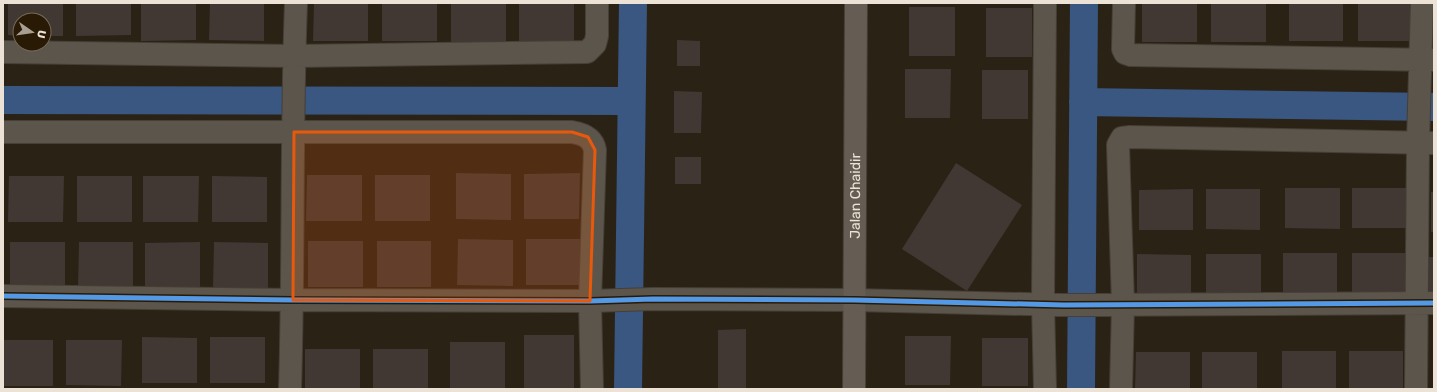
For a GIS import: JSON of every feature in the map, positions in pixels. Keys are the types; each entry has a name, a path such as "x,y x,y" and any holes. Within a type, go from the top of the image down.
{"street":[{"path":"290,389 293,300 294,62 296,3"},
{"path":"3,52 294,62 587,52 595,44 597,36 597,3"},
{"name":"Jalan Chaidir","path":"854,389 856,3"},
{"path":"1045,3 1054,305 1045,389"},
{"path":"1124,3 1123,49 1126,53 1131,55 1425,65"},
{"path":"1416,389 1426,303 1424,139 1425,65 1422,3"},
{"path":"3,132 294,126 579,133 588,137 594,144 599,300 592,389"},
{"path":"1121,389 1114,304 1118,145 1122,138 1130,136 1424,139"},
{"path":"3,296 293,300 854,300 1054,305 1426,303"}],"highlighted area":[{"path":"294,132 572,132 588,137 595,150 590,301 293,300"}],"building":[{"path":"8,3 63,3 63,36 52,36 52,12 12,12 12,35 8,35"},
{"path":"76,3 131,3 131,35 76,36"},
{"path":"141,3 196,3 196,40 141,41"},
{"path":"210,3 264,3 264,41 209,40"},
{"path":"314,3 368,3 368,41 313,41"},
{"path":"382,3 437,3 437,41 382,41"},
{"path":"451,3 506,3 506,44 451,44"},
{"path":"519,3 574,3 574,44 519,44"},
{"path":"1142,3 1197,3 1197,42 1142,42"},
{"path":"1211,3 1266,3 1266,42 1211,42"},
{"path":"1289,3 1343,3 1343,41 1289,41"},
{"path":"1358,3 1413,3 1412,41 1358,41"},
{"path":"909,7 955,7 955,56 909,56"},
{"path":"986,8 1032,8 1032,57 986,57"},
{"path":"677,40 700,41 700,66 677,66"},
{"path":"905,69 951,69 950,118 905,118"},
{"path":"982,70 1028,70 1028,119 982,119"},
{"path":"674,91 702,92 701,133 674,133"},
{"path":"675,157 701,157 701,184 675,184"},
{"path":"956,163 1022,205 967,291 902,249"},
{"path":"456,173 511,174 511,220 456,219"},
{"path":"580,173 579,219 524,219 524,174"},
{"path":"307,175 362,175 362,221 306,221"},
{"path":"375,175 430,175 430,221 375,221"},
{"path":"9,176 64,176 63,222 8,222"},
{"path":"77,176 132,176 132,222 77,222"},
{"path":"143,176 199,176 198,222 143,222"},
{"path":"212,176 267,177 267,222 212,222"},
{"path":"1285,188 1340,188 1340,229 1285,228"},
{"path":"1352,188 1406,188 1406,228 1352,228"},
{"path":"1193,189 1193,230 1139,230 1139,190"},
{"path":"1206,189 1260,189 1260,230 1206,229"},
{"path":"1431,192 1434,192 1434,232 1431,232"},
{"path":"458,239 513,240 513,286 457,285"},
{"path":"526,239 581,239 581,285 526,285"},
{"path":"308,241 363,241 363,287 308,287"},
{"path":"377,241 431,241 431,287 377,287"},
{"path":"10,242 65,242 65,288 10,288"},
{"path":"79,242 133,242 133,288 78,288"},
{"path":"200,242 200,288 145,288 145,243"},
{"path":"214,242 268,243 268,288 213,288"},
{"path":"1283,253 1337,253 1337,293 1283,294"},
{"path":"1352,253 1407,253 1407,293 1352,293"},
{"path":"1137,254 1191,255 1191,295 1137,295"},
{"path":"1206,254 1261,254 1261,294 1206,294"},
{"path":"1429,257 1434,257 1434,297 1429,297"},
{"path":"746,329 746,389 718,389 718,330"},
{"path":"524,335 574,335 574,389 524,389"},
{"path":"905,336 951,336 950,385 905,385"},
{"path":"142,337 197,338 197,383 142,383"},
{"path":"210,337 265,337 265,383 210,383"},
{"path":"982,338 1028,338 1028,386 982,386"},
{"path":"3,340 53,340 53,386 3,386"},
{"path":"66,340 122,340 121,386 66,385"},
{"path":"450,342 505,342 505,388 450,388"},
{"path":"305,349 360,349 360,389 305,389"},
{"path":"373,349 428,349 428,389 373,389"},
{"path":"1282,351 1336,351 1336,389 1282,389"},
{"path":"1349,351 1403,351 1403,389 1349,389"},
{"path":"1136,352 1190,352 1190,389 1135,389"},
{"path":"1202,352 1257,352 1257,389 1202,389"}],"waterway":[{"path":"628,389 633,3"},
{"path":"1081,389 1084,3"},
{"path":"3,100 631,101"},
{"path":"1083,102 1434,107"}],"cycle path":[{"path":"3,296 293,300 854,300 1064,305 1434,303"}]}
